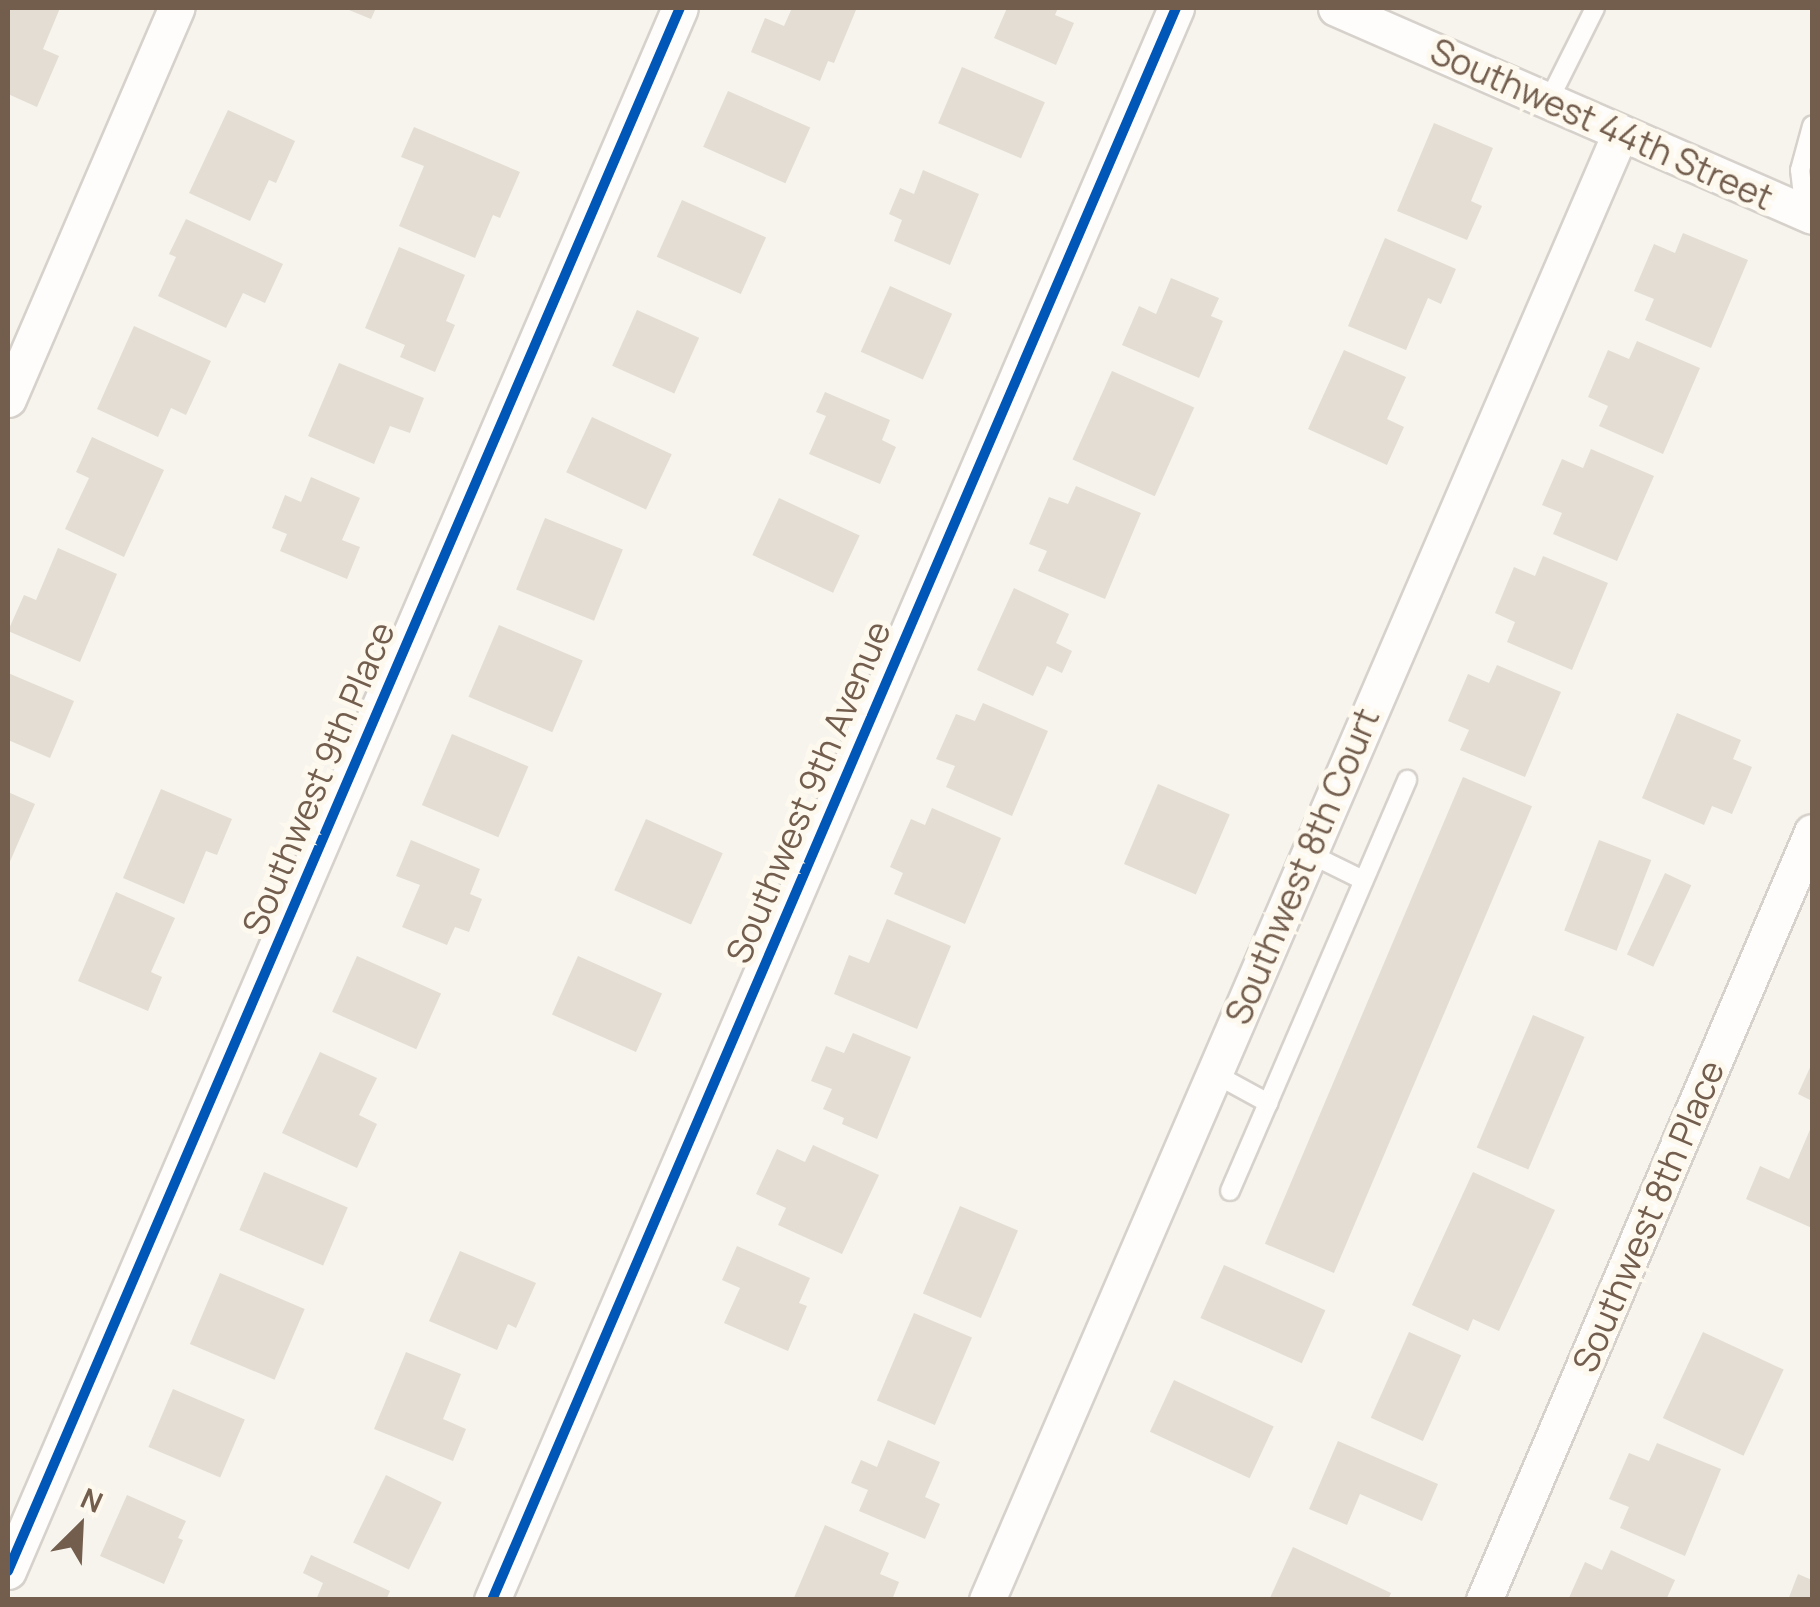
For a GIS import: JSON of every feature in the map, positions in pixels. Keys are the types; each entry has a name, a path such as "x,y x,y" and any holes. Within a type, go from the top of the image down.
{"street":[{"path":"8,399 176,8"},
{"name":"Southwest 9th Place","path":"8,1571 680,8"},
{"name":"Southwest 9th Avenue","path":"492,1600 1176,8"},
{"name":"Southwest 44th Street","path":"1336,8 1809,214"},
{"name":"Southwest 8th Court","path":"987,1600 1620,134"},
{"name":"Southwest 8th Place","path":"1484,1600 1812,832"}],"lane":[{"path":"1548,102 1595,8"},
{"path":"1809,214 1800,170 1812,126"},
{"path":"1230,1191 1408,780"},
{"path":"1308,854 1363,880"},
{"path":"1213,1073 1268,1103"}],"building":[{"path":"8,8 60,8 43,49 59,56 37,107 8,94"},
{"path":"344,8 376,8 371,19"},
{"path":"792,8 856,10 834,63 828,61 820,81 751,52 765,18 784,26"},
{"path":"1007,8 1058,8 1055,15 1074,23 1056,65 994,38"},
{"path":"962,67 1045,102 1021,158 938,123"},
{"path":"728,91 810,128 785,183 703,147"},
{"path":"228,110 295,141 276,183 269,180 250,221 189,193"},
{"path":"1434,123 1493,148 1471,201 1482,206 1467,240 1397,211"},
{"path":"414,127 520,172 500,218 493,215 475,258 399,226 424,166 401,157"},
{"path":"923,170 979,194 950,265 894,241 902,220 889,214 900,188 914,194"},
{"path":"682,200 766,237 741,294 657,257"},
{"path":"186,219 283,264 265,303 243,293 226,328 158,296 176,257 169,254"},
{"path":"1683,233 1748,260 1711,348 1645,320 1654,299 1634,291 1654,244 1675,253"},
{"path":"1385,238 1456,269 1441,304 1428,298 1406,350 1348,326"},
{"path":"399,247 465,275 446,321 455,325 435,372 400,357 405,345 365,328"},
{"path":"1171,278 1219,298 1211,316 1223,321 1199,378 1122,345 1139,306 1156,314"},
{"path":"890,286 952,314 923,379 861,352"},
{"path":"637,310 699,338 674,393 612,366"},
{"path":"134,326 211,361 186,415 171,408 158,437 97,409"},
{"path":"1637,341 1700,368 1663,454 1599,426 1608,406 1588,397 1608,350 1629,359"},
{"path":"1344,350 1406,377 1387,419 1404,427 1387,465 1308,429"},
{"path":"339,363 424,398 410,433 390,426 374,464 308,436"},
{"path":"1112,371 1194,408 1155,496 1073,460"},
{"path":"825,392 890,420 882,440 896,447 880,484 809,454 826,416 816,412"},
{"path":"592,417 672,454 646,509 566,472"},
{"path":"92,437 164,470 124,557 65,529 89,478 76,472"},
{"path":"1591,449 1654,476 1617,561 1553,534 1562,513 1542,505 1562,459 1583,468"},
{"path":"311,477 360,498 342,540 360,547 347,579 280,551 287,534 272,528 285,495 301,502"},
{"path":"1076,486 1141,513 1105,599 1038,571 1047,551 1029,544 1049,497 1068,504"},
{"path":"779,498 860,536 833,593 752,555"},
{"path":"545,518 623,549 594,621 516,589"},
{"path":"58,548 117,574 80,662 8,631 24,595 36,600"},
{"path":"1543,556 1608,583 1572,670 1507,642 1515,622 1495,613 1514,567 1535,576"},
{"path":"1014,588 1069,614 1056,643 1072,651 1062,673 1047,666 1033,696 977,670"},
{"path":"499,625 583,661 552,732 469,697"},
{"path":"1497,665 1561,692 1525,777 1460,750 1469,730 1448,721 1468,674 1489,683"},
{"path":"8,673 74,701 50,758 8,740"},
{"path":"983,703 1048,731 1012,816 946,787 955,766 936,759 956,714 975,721"},
{"path":"1677,713 1741,740 1733,759 1752,767 1732,814 1712,806 1704,825 1642,798"},
{"path":"452,734 528,766 498,837 422,805"},
{"path":"1463,777 1532,806 1334,1273 1265,1244"},
{"path":"1158,784 1230,814 1196,895 1124,864"},
{"path":"161,789 232,819 217,855 206,851 184,904 123,878"},
{"path":"8,792 35,804 8,866"},
{"path":"932,808 1001,838 965,924 894,894 903,873 890,867 911,819 925,825"},
{"path":"646,819 723,853 691,924 614,890"},
{"path":"411,840 480,869 470,894 482,899 469,932 455,927 447,945 402,927 420,885 396,876"},
{"path":"1599,840 1651,860 1617,951 1564,931"},
{"path":"1665,873 1691,885 1653,967 1627,955"},
{"path":"116,892 175,918 151,972 162,977 148,1011 78,981"},
{"path":"887,919 951,946 917,1029 834,994 849,955 869,963"},
{"path":"357,956 441,993 416,1049 332,1012"},
{"path":"578,956 662,993 636,1052 552,1014"},
{"path":"1533,1015 1585,1037 1528,1169 1477,1148"},
{"path":"853,1033 911,1057 877,1139 842,1124 844,1118 823,1109 832,1089 811,1081 826,1046 844,1053"},
{"path":"320,1052 377,1078 359,1115 377,1124 357,1168 282,1133"},
{"path":"1812,1063 1812,1101 1798,1094"},
{"path":"1812,1125 1812,1228 1746,1199 1760,1166 1789,1179"},
{"path":"813,1145 879,1175 842,1254 778,1225 786,1208 756,1194 777,1149 805,1162"},
{"path":"264,1172 348,1208 323,1266 239,1230"},
{"path":"1473,1172 1555,1210 1499,1331 1473,1319 1468,1331 1412,1305"},
{"path":"960,1206 1018,1231 981,1318 923,1293"},
{"path":"737,1246 810,1278 799,1303 807,1306 788,1351 724,1323 740,1288 722,1280"},
{"path":"460,1251 536,1283 516,1328 508,1324 497,1350 429,1321"},
{"path":"1224,1265 1325,1310 1302,1363 1200,1318"},
{"path":"220,1273 305,1309 275,1380 190,1344"},
{"path":"914,1313 972,1338 935,1425 877,1400"},
{"path":"1409,1332 1461,1355 1423,1441 1371,1418"},
{"path":"1703,1332 1784,1370 1744,1456 1663,1418"},
{"path":"406,1352 461,1374 443,1419 466,1429 453,1461 374,1429"},
{"path":"1174,1380 1274,1426 1250,1478 1150,1432"},
{"path":"173,1389 245,1419 220,1477 148,1447"},
{"path":"888,1440 940,1462 925,1497 940,1504 925,1539 859,1511 868,1490 851,1483 861,1460 877,1467"},
{"path":"1338,1441 1438,1484 1422,1521 1360,1494 1347,1525 1309,1509"},
{"path":"1657,1443 1721,1469 1685,1556 1620,1528 1629,1507 1609,1499 1629,1453 1649,1461"},
{"path":"386,1475 442,1502 409,1570 353,1542"},
{"path":"127,1495 186,1521 178,1538 183,1540 164,1584 100,1556"},
{"path":"825,1525 889,1553 880,1574 899,1582 892,1600 793,1600"},
{"path":"1293,1547 1391,1593 1388,1600 1269,1600"},
{"path":"1611,1550 1675,1580 1666,1600 1568,1600 1585,1562 1602,1570"},
{"path":"311,1555 390,1591 386,1600 316,1600 323,1583 303,1573"},
{"path":"1798,1574 1812,1580 1812,1600 1788,1600"}],"cycle path":[{"path":"8,1571 680,8"},
{"path":"492,1600 1176,8"}]}
